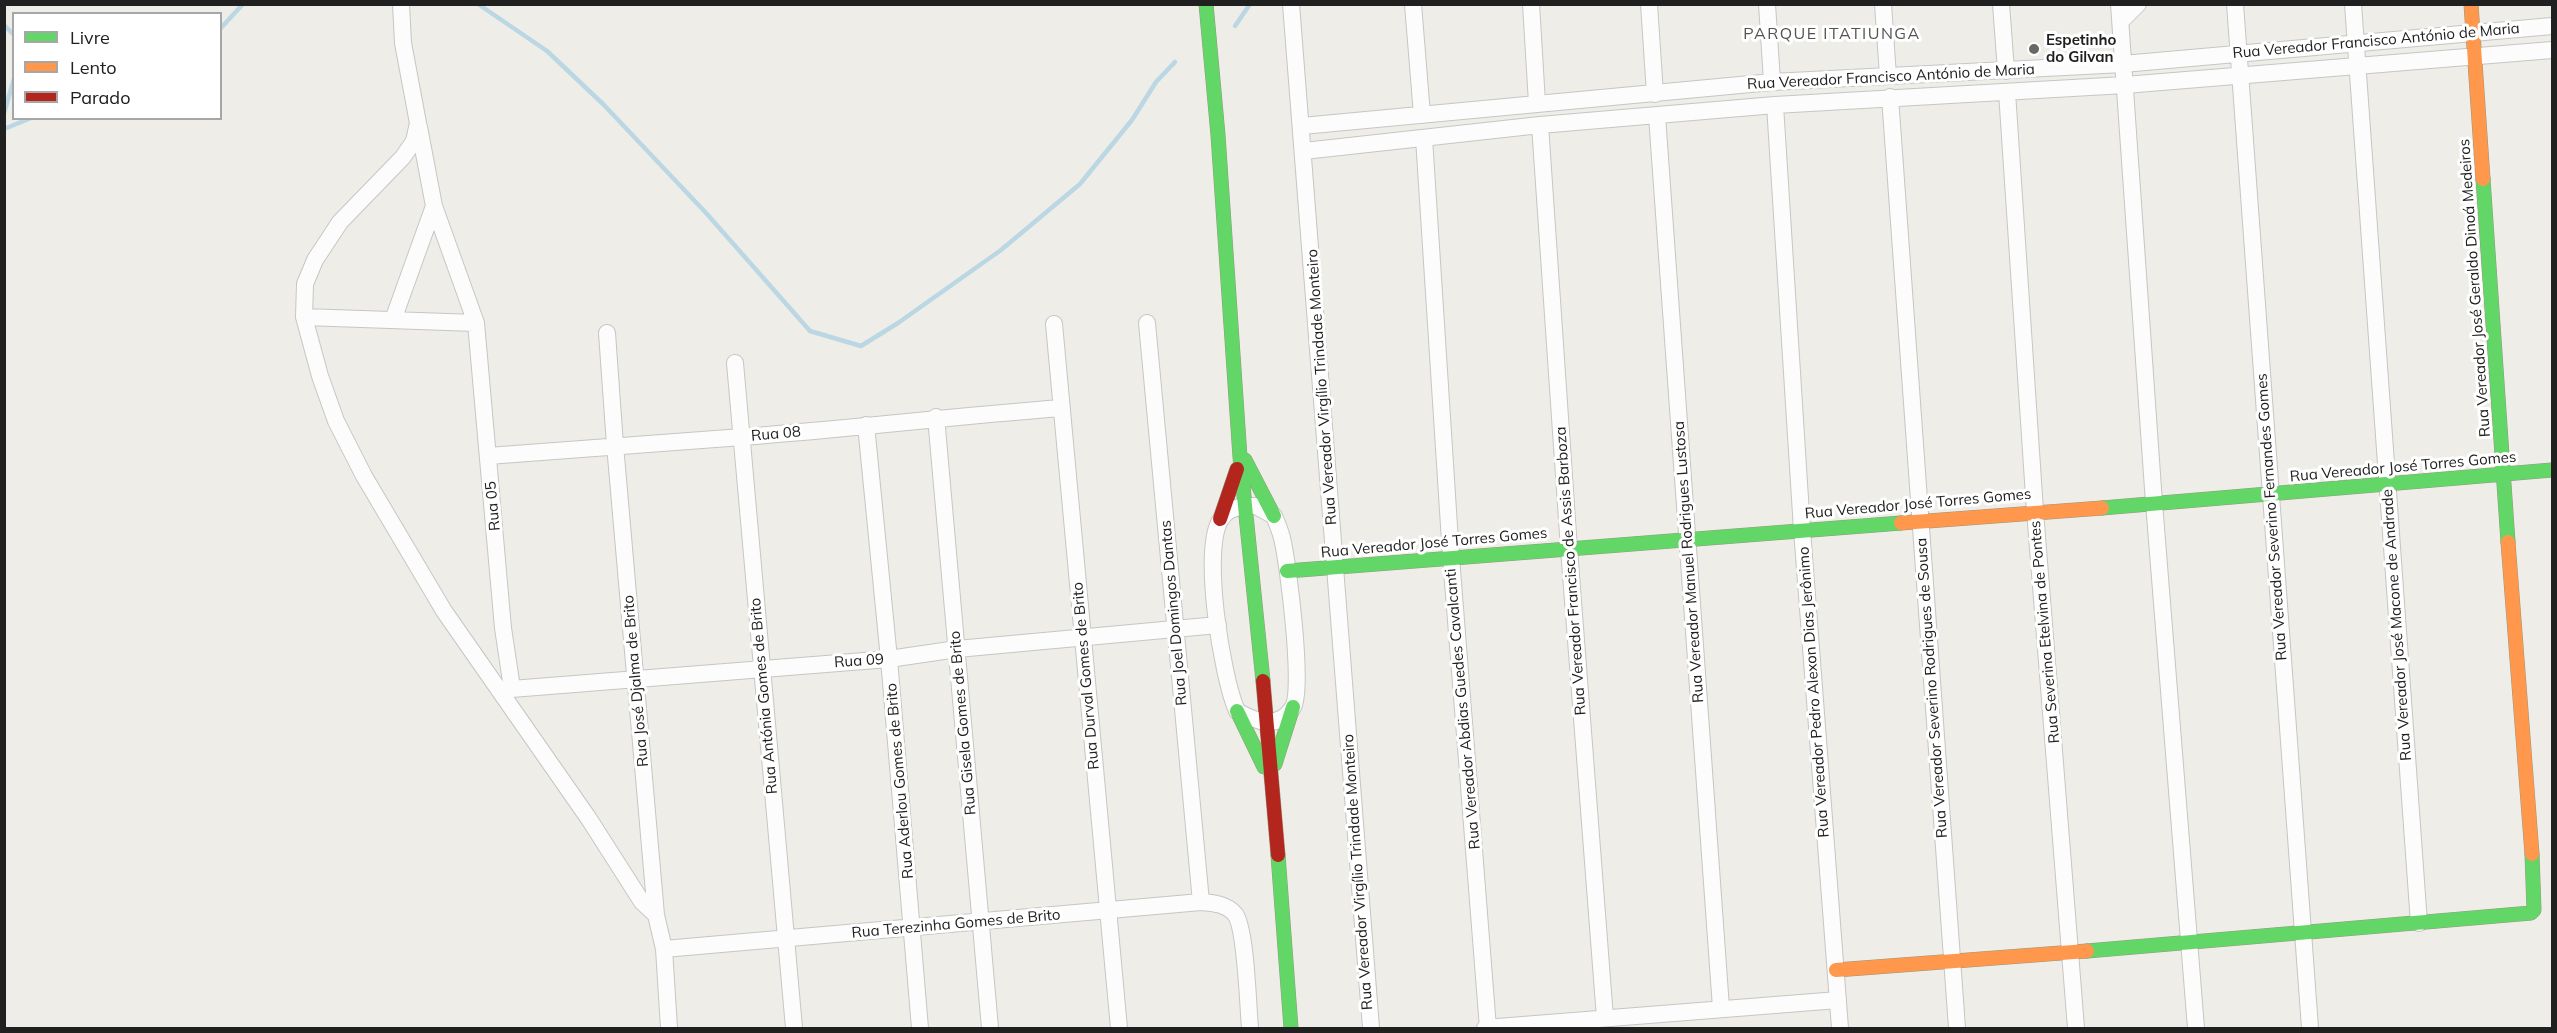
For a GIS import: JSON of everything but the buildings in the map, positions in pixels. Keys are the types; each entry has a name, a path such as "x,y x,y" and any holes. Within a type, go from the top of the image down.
{"street":[{"name":"Rua 05","path":"401,4 403,43 434,206 476,323 503,628 505,689"},
{"path":"1206,4 1219,146 1244,506 1267,723 1291,1029"},
{"name":"Rua Vereador Virgílio Trindade Monteiro","path":"1291,4 1370,1025"},
{"path":"1413,4 1422,115"},
{"path":"1531,4 1537,103"},
{"path":"1649,4 1655,93"},
{"path":"1767,4 1772,82"},
{"path":"1883,4 1888,76"},
{"path":"2001,4 2006,71"},
{"path":"2138,4 2120,13 2154,503 2196,1029"},
{"name":"Rua Vereador Severino Fernandes Gomes","path":"2235,4 2310,1029"},
{"name":"Rua Vereador José Macone de Andrade","path":"2353,4 2386,483 2420,923"},
{"name":"Rua Vereador José Geraldo Dinoá Medeiros","path":"2420,923 2531,914 2534,910 2535,892 2503,475 2471,4"},
{"name":"Rua Vereador Francisco António de Maria","path":"1302,126 1772,82 2123,64 2474,31 2553,26"},
{"path":"1304,152 1540,125 1775,105 2125,86 2358,64 2553,50"},
{"name":"Rua Severina Etelvina de Pontes","path":"2007,92 2035,512 2076,1029"},
{"name":"Rua Vereador Severino Rodrigues de Sousa","path":"1890,97 1957,1029"},
{"name":"Rua Vereador Pedro Alexon Dias Jerônimo","path":"1775,105 1802,530 1840,1029"},
{"name":"Rua Vereador Manuel Rodrigues Lustosa","path":"1657,116 1721,1008"},
{"path":"418,123 414,141 403,157 340,222 315,260 305,284 304,317 320,376 336,421 364,476 444,610 505,689 642,902 656,915"},
{"name":"Rua Vereador Francisco de Assis Barboza","path":"1540,125 1569,549 1605,1018"},
{"name":"Rua Vereador Abdias Guedes Cavalcanti","path":"1424,138 1451,556 1487,1028"},
{"path":"393,320 434,206"},
{"path":"304,317 476,323"},
{"name":"Rua Joel Domingos Dantas","path":"1147,323 1201,902"},
{"name":"Rua Durval Gomes de Brito","path":"1054,324 1081,638 1119,1029"},
{"name":"Rua José Djalma de Brito","path":"607,333 635,680 656,915 664,949 669,1029"},
{"name":"Rua Antónia Gomes de Brito","path":"735,363 794,1029"},
{"name":"Rua 08","path":"488,456 741,437 936,417 1062,408"},
{"name":"Rua Gisela Gomes de Brito","path":"936,417 990,1029"},
{"name":"Rua Aderlou Gomes de Brito","path":"866,425 890,659 920,1029"},
{"path":"1240,454 1274,516 1282,539 1287,571 1297,673 1293,707 1272,779"},
{"path":"1240,454 1213,544 1218,625 1222,659 1232,700 1272,779"},
{"name":"Rua Vereador José Torres Gomes","path":"1287,571 1451,556 2271,495 2553,470"},
{"path":"1220,519 1231,509 1244,506 1256,506 1274,516"},
{"name":"Rua 09","path":"505,689 890,659 957,649 1218,625"},
{"path":"1237,711 1257,721 1267,723 1284,717 1293,707"},
{"name":"Rua Terezinha Gomes de Brito","path":"664,949 1201,902 1226,906 1240,923 1250,1029"},
{"path":"1836,970 2420,923"},
{"path":"1487,1028 1605,1018 1674,1021 1721,1008 1838,1000"}],"waterway":[{"path":"222,27 243,4"},
{"path":"478,4 547,51 603,104 707,214 810,331 861,346 898,323 1001,250 1080,184 1132,120 1156,82 1175,62"},
{"path":"1235,26 1250,4"},
{"path":"4,25 12,33"},
{"path":"4,113 12,86"},
{"path":"4,129 26,120"}],"traffic: fast":[{"path":"1206,4 1218,135 1240,457 1263,681"},
{"path":"2483,179 2508,542"},
{"path":"1245,460 1274,516"},
{"path":"2102,508 2552,470"},
{"path":"1287,571 1901,523"},
{"path":"1275,764 1293,707"},
{"path":"1237,711 1264,767"},
{"path":"2087,951 2531,913 2534,910 2532,854"},
{"path":"1278,855 1291,1028"}],"traffic: slow":[{"path":"2471,4 2483,179"},
{"path":"1901,523 2102,508"},
{"path":"2508,542 2532,854"},
{"path":"1836,970 2087,951"}],"traffic: jam":[{"path":"1220,519 1237,469"},
{"path":"1263,681 1278,855"}],"place":[{"name":"Espetinho do Gilvan","path":"2034,49"}],"district":[{"name":"PARQUE ITATIUNGA","path":"1832,34"}]}
